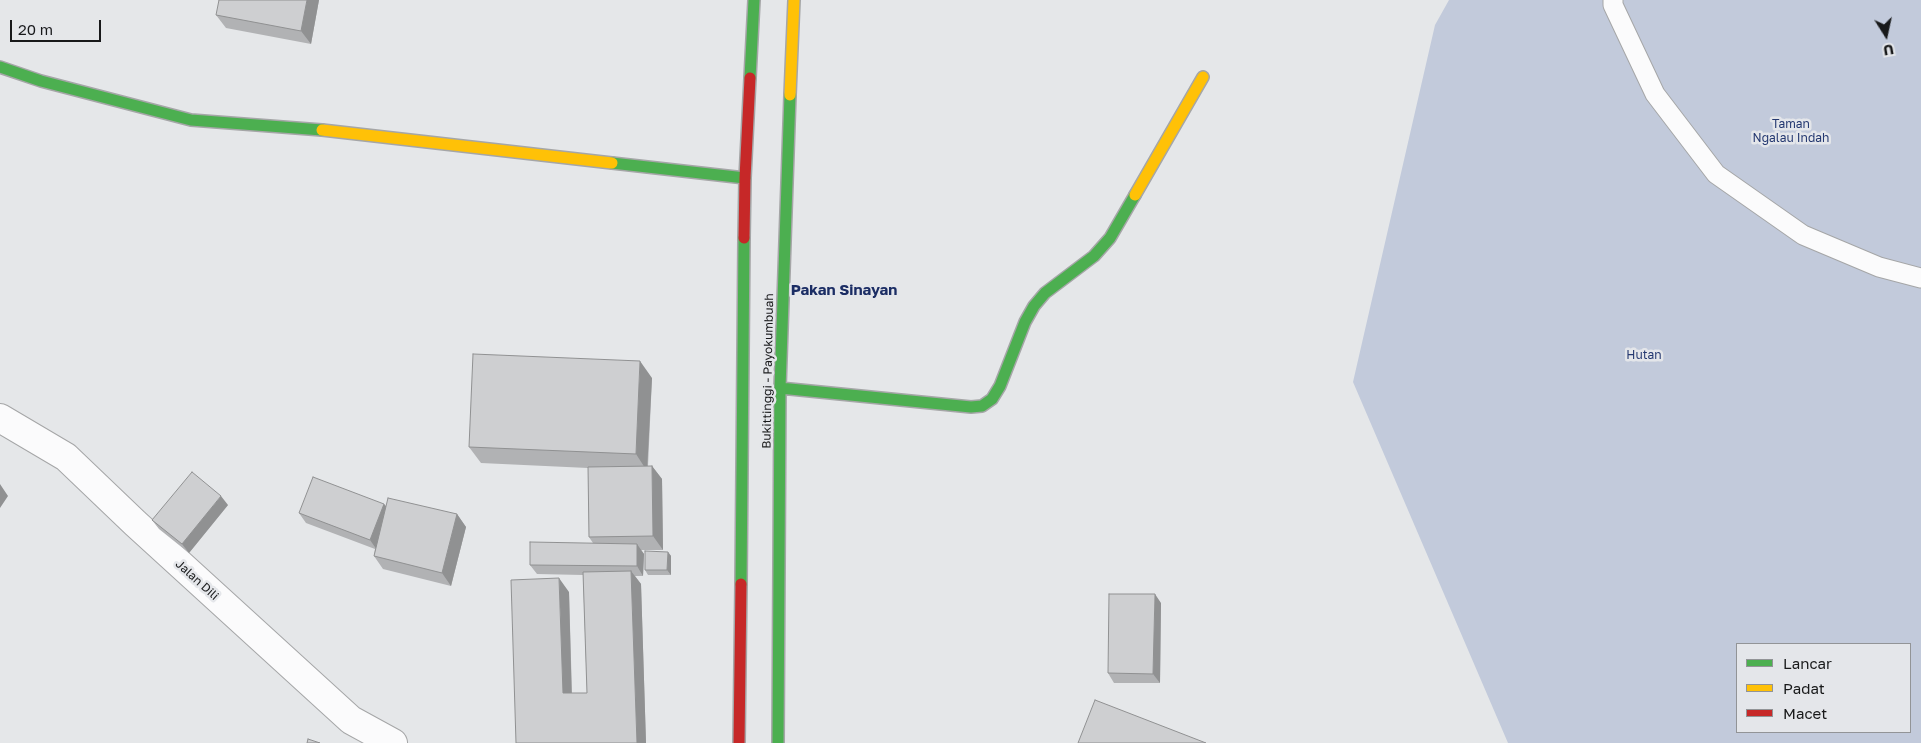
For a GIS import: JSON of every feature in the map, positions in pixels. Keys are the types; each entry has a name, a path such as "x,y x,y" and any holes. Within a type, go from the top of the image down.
{"main road":[{"name":"Bukittinggi - Payokumbuah","path":"739,743 745,178 754,0"},
{"name":"Bukittinggi - Payokumbuah","path":"778,743 780,388 786,172 794,0"},
{"path":"0,67 41,81 191,120 326,130 745,178"},
{"path":"780,388 971,407 982,406 992,399 1000,386 1025,322 1034,306 1044,293 1094,256 1110,238 1203,77"}],"street":[{"name":"Jalan Dili","path":"0,418 66,457 135,523 351,720 390,743"}],"lane":[{"path":"1612,0 1655,94 1716,174 1803,235 1880,267 1921,278"}],"green space":[{"name":"Hutan","path":"1449,0 1921,0 1921,743 1508,743 1353,382 1435,25"}],"building":[{"path":"219,0 307,0 301,31 216,15"},
{"path":"473,354 640,361 636,454 469,447"},
{"path":"652,466 653,536 589,537 588,467"},
{"path":"192,472 221,496 182,544 152,520"},
{"path":"313,477 384,504 370,540 299,513"},
{"path":"388,498 457,514 442,573 374,556"},
{"path":"530,542 637,544 637,566 530,565"},
{"path":"645,551 668,552 667,570 645,570"},
{"path":"631,571 637,743 516,743 511,580 559,578 563,693 587,693 583,572"},
{"path":"1109,594 1155,594 1153,674 1108,673"},
{"path":"1095,700 1206,743 1078,743"},
{"path":"308,739 320,743 307,743"}],"traffic: fast":[{"path":"750,78 754,0"},
{"path":"0,67 41,81 191,120 322,130"},
{"path":"778,743 780,388 790,95"},
{"path":"612,163 745,178"},
{"path":"780,388 971,407 982,406 992,399 1000,386 1025,322 1034,306 1045,293 1094,256 1110,238 1135,195"},
{"path":"741,584 744,238"}],"traffic: slow":[{"path":"790,95 794,0"},
{"path":"1135,195 1203,77"},
{"path":"322,130 612,163"}],"traffic: jam":[{"path":"744,238 750,78"},
{"path":"739,743 741,584"}],"district":[{"name":"Pakan Sinayan","path":"844,290"}],"park label":[{"name":"Taman Ngalau Indah","path":"1791,131"}]}
